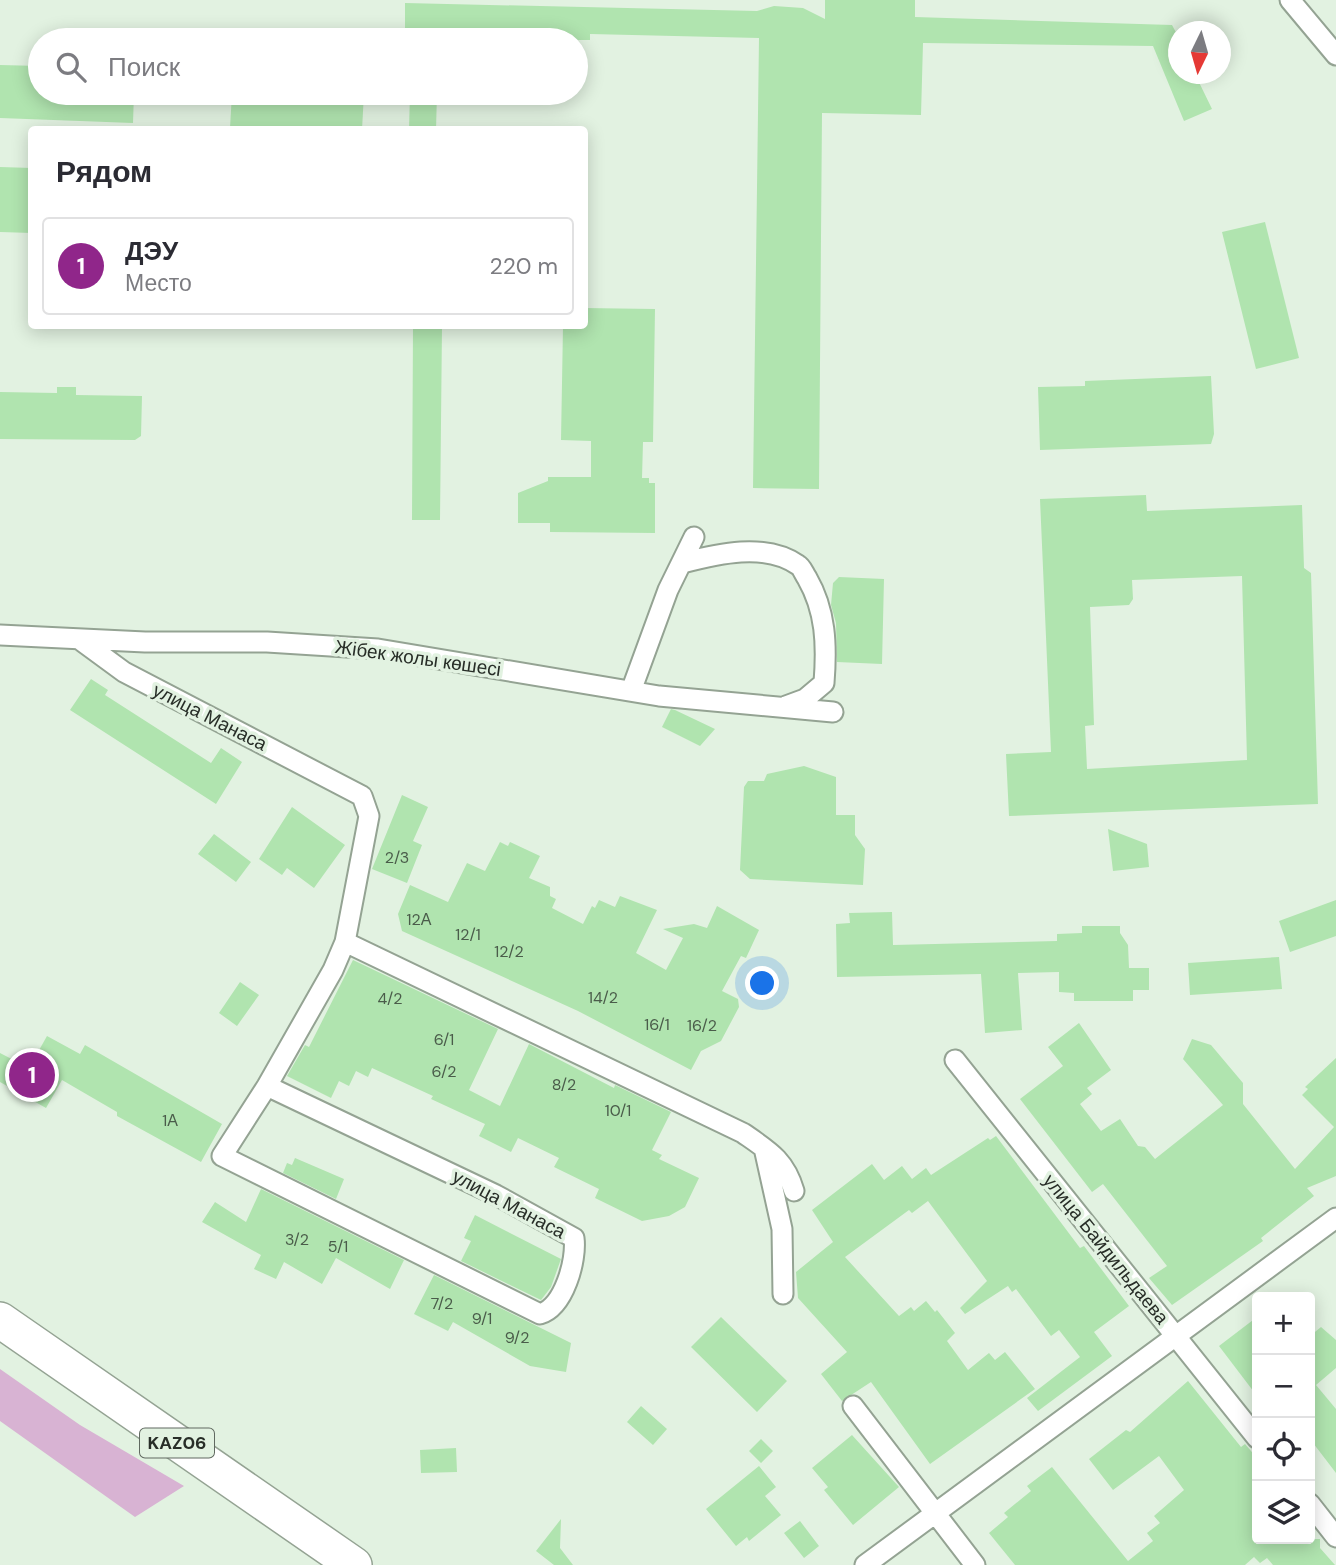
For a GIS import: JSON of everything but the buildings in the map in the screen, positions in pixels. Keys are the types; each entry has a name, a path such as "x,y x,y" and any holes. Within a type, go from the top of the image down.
{"highway":[{"name":"KAZ06","path":"0,1320 354,1565"}],"street":[{"path":"1290,0 1336,55"},
{"path":"631,691 694,537"},
{"path":"682,563 717,553 766,552 799,565 818,598 827,646 824,683 805,699 782,707"},
{"name":"Жібек жолы көшесі","path":"0,635 267,642 378,649 631,691 833,712"},
{"name":"улица Манаса","path":"79,639 124,672 362,796 369,816 345,942 333,970 267,1086 222,1156 540,1314 548,1312 557,1302 576,1255 574,1238 496,1195 267,1086"},
{"path":"345,942 698,1109 763,1147 788,1170 794,1191"},
{"name":"улица Байдильдаева","path":"955,1060 1252,1432"},
{"path":"763,1147 782,1229 783,1294"},
{"path":"865,1565 1336,1218"},
{"path":"853,1406 975,1565"},
{"path":"1315,1510 1336,1537"}],"shaded area":[{"path":"0,1369 80,1425 184,1486 135,1517 0,1421"}],"place":[{"name":"ДЭУ","path":"32,1075"}]}
